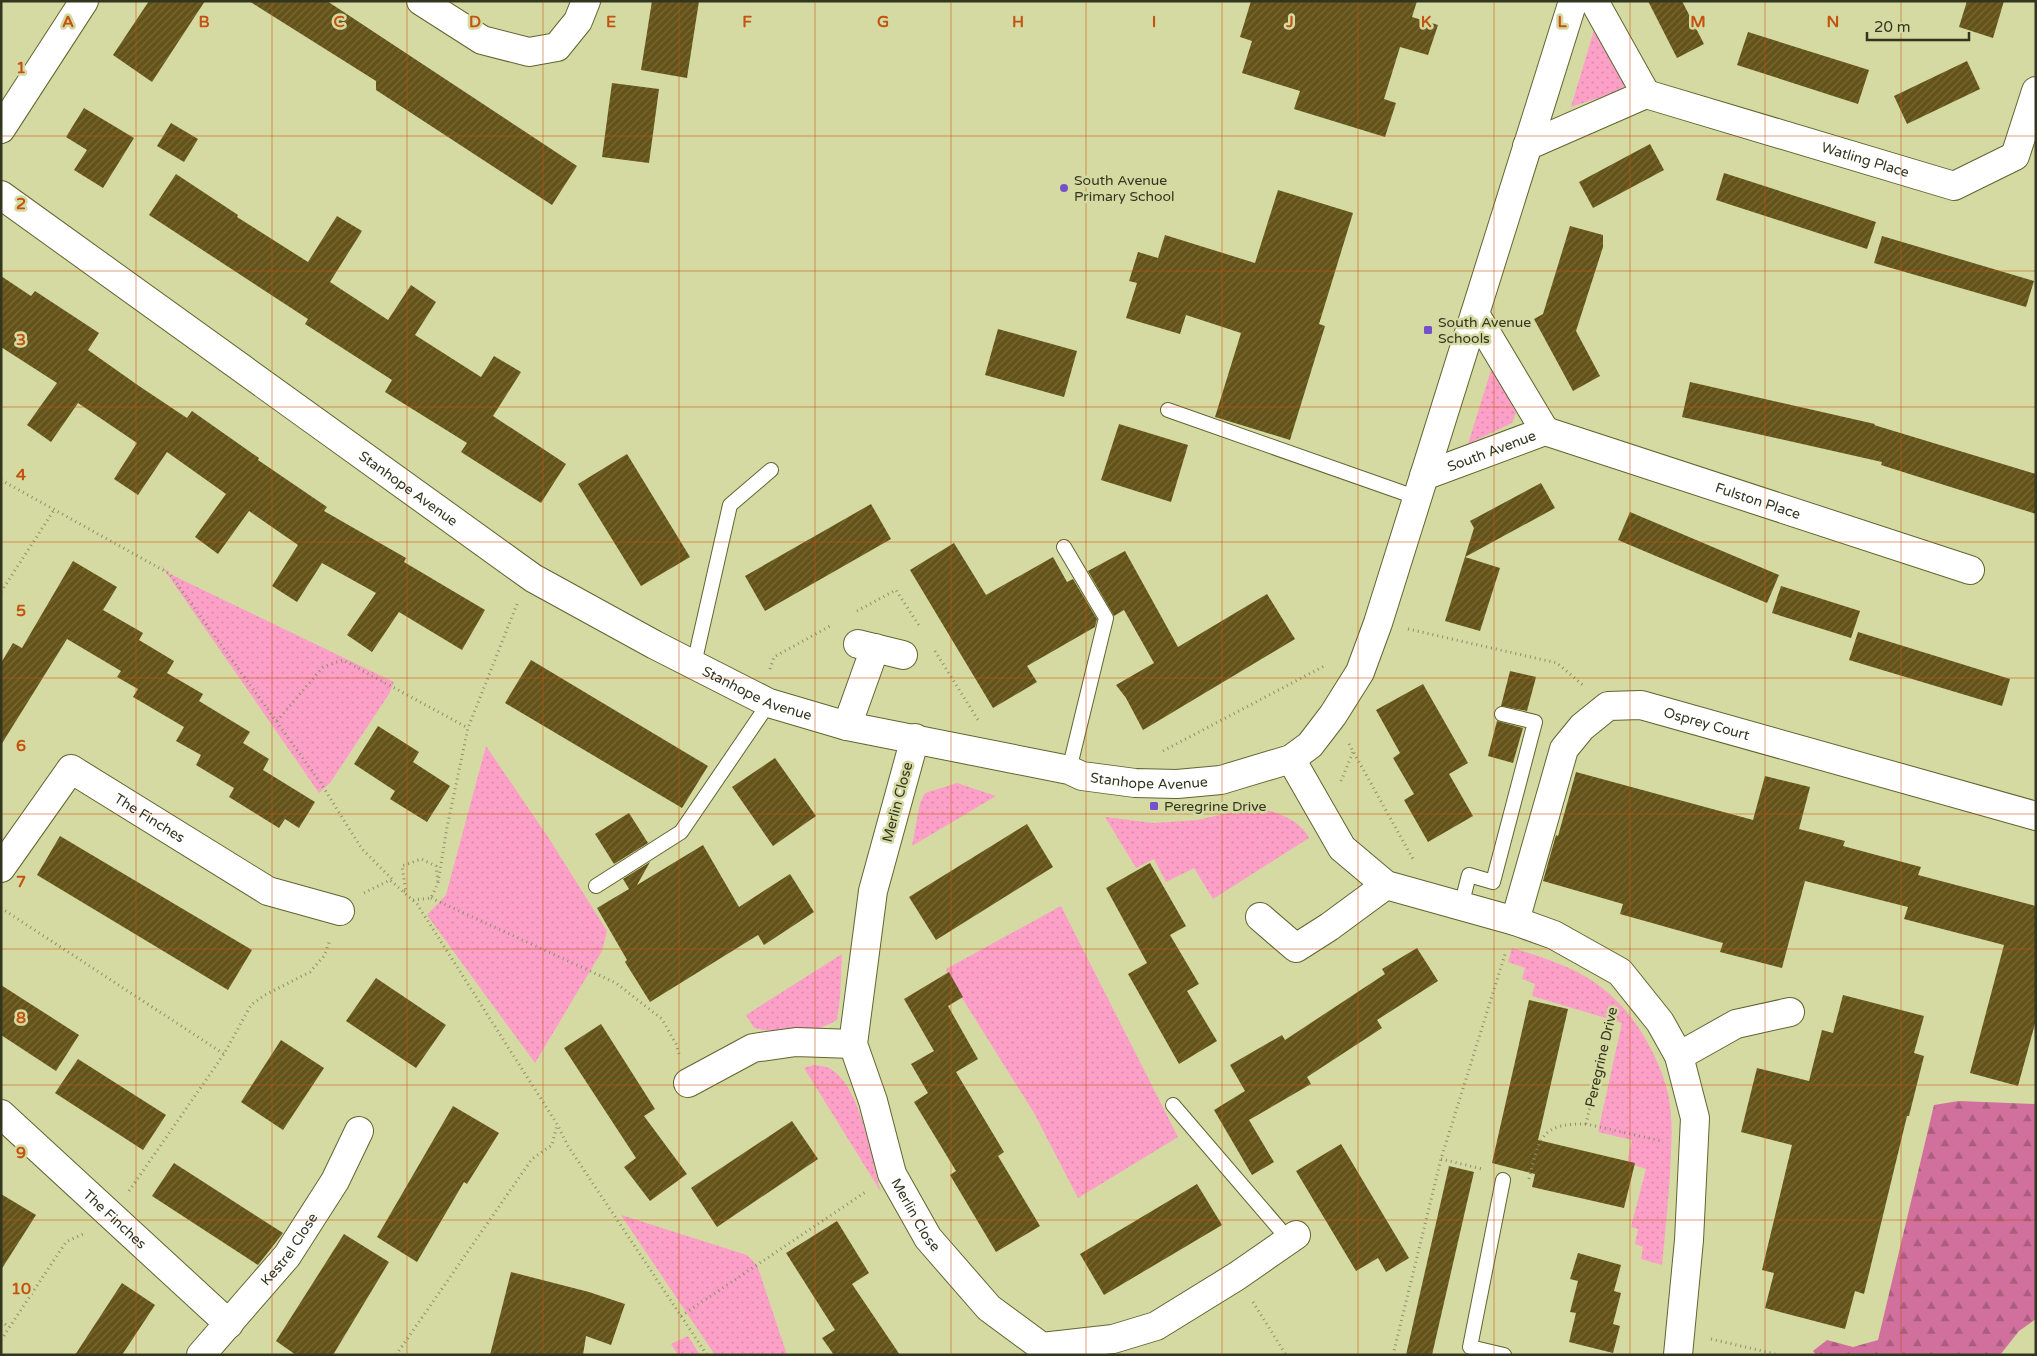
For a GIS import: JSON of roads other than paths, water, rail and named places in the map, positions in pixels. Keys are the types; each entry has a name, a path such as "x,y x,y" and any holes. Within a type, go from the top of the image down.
{"street":[{"path":"1,129 84,1"},
{"path":"420,1 482,40 529,52 557,47 578,21 586,1"},
{"name":"South Avenue","path":"1378,623 1572,1"},
{"path":"1527,146 1646,94 1594,1"},
{"name":"Watling Place","path":"1646,94 1954,186 2015,156 2036,91"},
{"name":"Stanhope Avenue","path":"1,194 533,578 655,645 769,703 847,726 1069,770 1082,776 1135,783 1177,784 1221,780 1291,759 1310,744 1333,716 1360,672 1378,623"},
{"name":"South Avenue","path":"1421,487 1545,431 1475,314"},
{"name":"Fulston Place","path":"1545,431 1970,570"},
{"path":"847,726 866,646 903,655"},
{"name":"Osprey Court","path":"1515,921 1564,748 1582,728 1608,706 1641,705 2036,816"},
{"name":"Merlin Close","path":"915,738 873,891 853,1044 873,1101 892,1174 928,1238 990,1308 1040,1351 1113,1339 1156,1326 1237,1276 1292,1237"},
{"path":"1291,759 1342,848 1398,888 1515,921 1554,935 1620,972 1660,1022 1679,1056 1694,1118 1689,1240 1679,1343"},
{"name":"The Finches","path":"1,868 71,769 268,891 340,911"},
{"path":"1260,917 1296,948 1398,888"},
{"path":"1679,1056 1736,1024 1790,1012"},
{"path":"688,1083 754,1048 796,1042 853,1044"},
{"name":"The Finches","path":"1,1114 229,1324"},
{"name":"Kestrel Close","path":"201,1355 287,1256 335,1181 359,1132"}],"lane":[{"path":"1168,410 1421,487"},
{"path":"694,664 730,505 771,470"},
{"path":"1064,547 1106,618 1069,770"},
{"path":"596,886 681,832 769,703"},
{"path":"1461,906 1469,875 1493,882 1535,722 1502,714"},
{"path":"1173,1105 1292,1237"},
{"path":"1504,1180 1470,1347 1504,1355"}],"place":[{"name":"South Avenue Primary School","path":"1064,188"},
{"name":"South Avenue Schools","path":"1428,330"},
{"name":"Peregrine Drive","path":"1154,806"}]}
